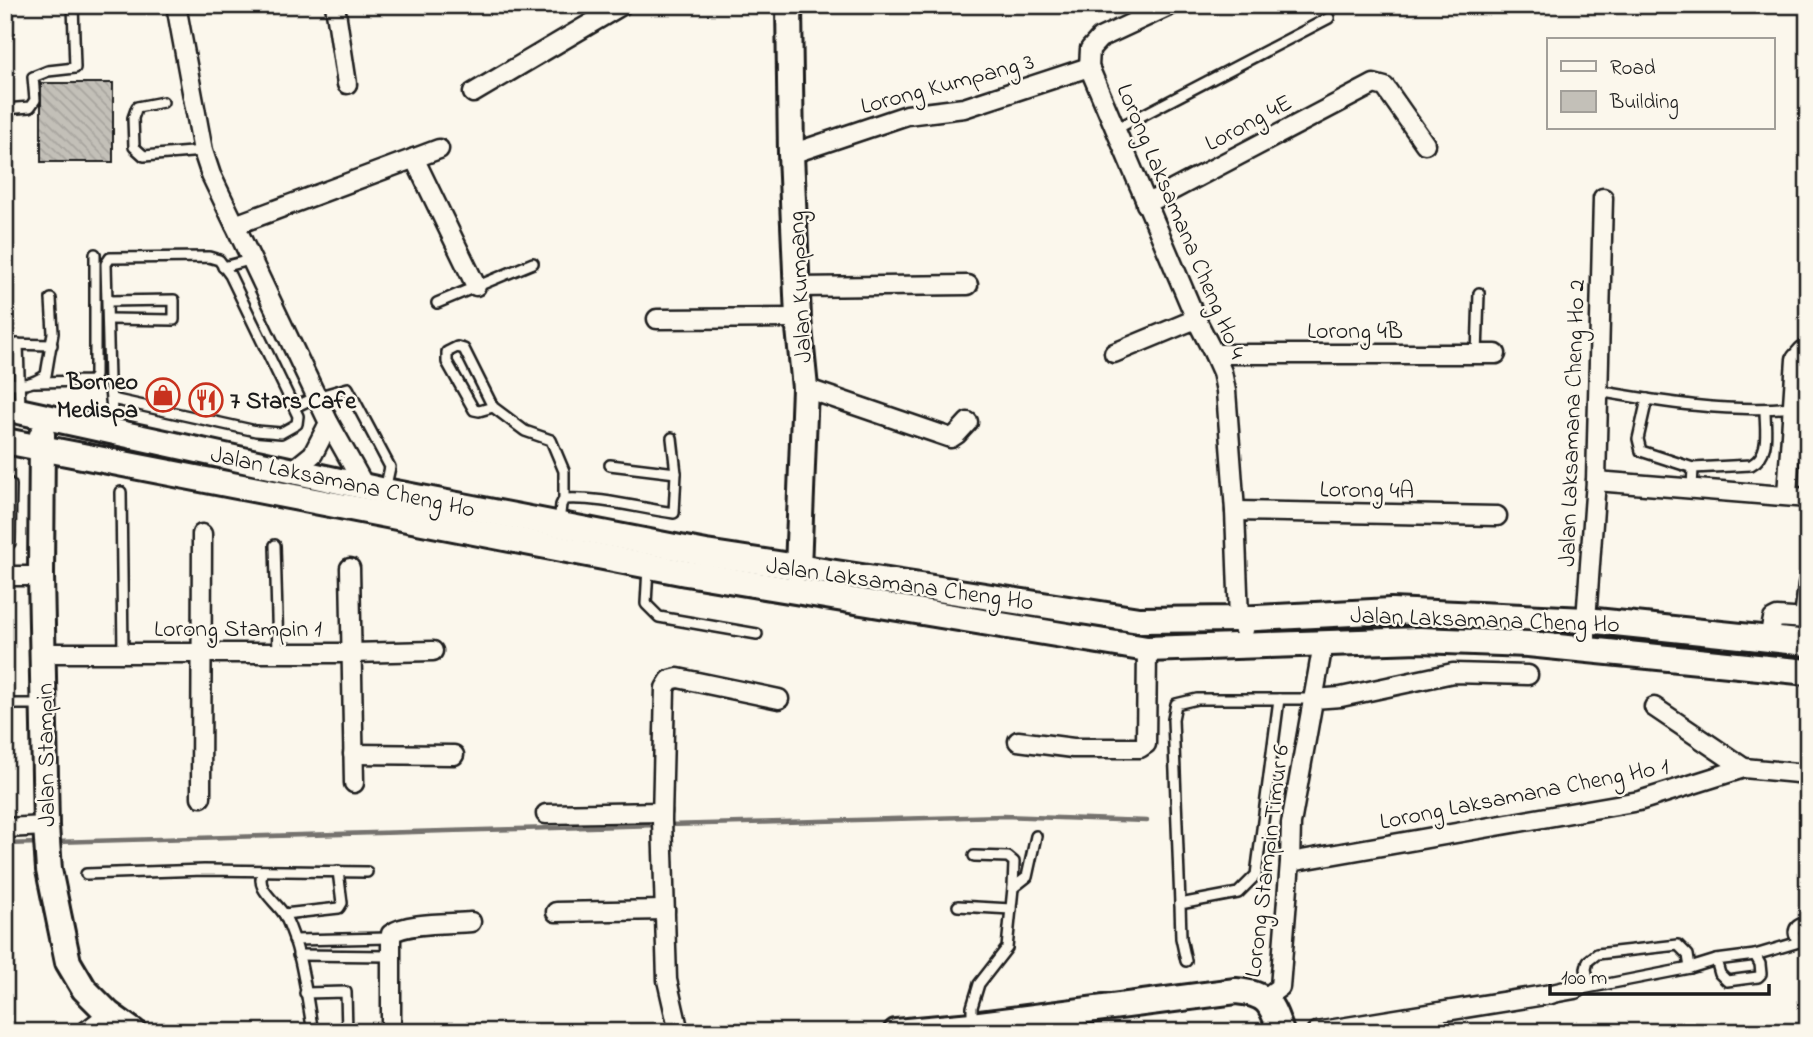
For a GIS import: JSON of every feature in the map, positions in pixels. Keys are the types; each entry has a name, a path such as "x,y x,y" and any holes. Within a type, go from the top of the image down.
{"main road":[{"name":"Jalan Kumpang","path":"789,5 797,318 805,388 798,569"},
{"name":"Jalan Laksamana Cheng Ho","path":"10,414 114,433 375,489 798,569 1139,620 1391,611 1586,620 1769,638 1806,627"},
{"path":"10,414 41,433 42,449"},
{"name":"Jalan Laksamana Cheng Ho","path":"5,441 649,566 1147,649 1419,640 1528,644 1808,672"},
{"name":"Jalan Stampin","path":"42,449 41,576 49,870 68,962 84,989 109,1014 134,1032"},
{"path":"897,1032 972,1025 1222,992 1251,993 1265,998 1273,1010 1281,1032"}],"street":[{"path":"176,5 203,151 211,175 329,423 375,489"},
{"path":"335,5 347,85"},
{"path":"473,93 622,5"},
{"path":"1089,67 1090,49 1100,38 1171,5"},
{"name":"Lorong Kumpang 3","path":"791,154 907,115 964,108 1089,67"},
{"name":"Lorong Laksamana Cheng Ho 4","path":"1089,67 1196,319 1222,372 1226,391 1235,511 1239,618 1249,645"},
{"name":"Lorong 4E","path":"1146,204 1374,84 1385,87 1425,145"},
{"path":"235,225 439,149"},
{"path":"414,158 475,286"},
{"name":"Jalan Laksamana Cheng Ho 2","path":"1586,649 1596,481 1603,198"},
{"path":"797,287 968,285"},
{"path":"657,319 797,318"},
{"path":"1114,353 1196,319"},
{"path":"1787,495 1796,359 1804,351 1808,351"},
{"name":"Lorong 4B","path":"1214,354 1496,354"},
{"path":"805,388 951,438 968,422"},
{"path":"292,471 313,454 329,423"},
{"path":"1596,481 1808,498"},
{"name":"Lorong 4A","path":"1235,511 1497,516"},
{"path":"201,797 202,534"},
{"path":"350,568 354,783"},
{"path":"5,576 41,576"},
{"path":"1806,627 1808,584"},
{"name":"Lorong Stampin Timur 6","path":"1265,998 1280,987 1291,824 1323,644"},
{"path":"1018,741 1073,748 1140,748 1146,744 1147,649"},
{"name":"Lorong Stampin 1","path":"43,653 433,651"},
{"path":"1313,699 1341,698 1453,673 1528,675"},
{"path":"679,1032 667,980 662,838 665,688 670,680 678,678 779,699"},
{"path":"1654,707 1744,768"},
{"path":"353,754 454,755"},
{"name":"Lorong Laksamana Cheng Ho 1","path":"1290,862 1639,801 1744,768 1808,774"},
{"path":"546,814 662,816"},
{"path":"5,828 46,830"},
{"path":"556,912 665,911"},
{"path":"391,1032 389,938 396,930 471,922"},
{"path":"1316,1032 1551,994"},
{"path":"85,1032 109,1014"}],"lane":[{"path":"5,109 30,107 35,100 33,76 75,68 73,5"},
{"path":"1114,130 1329,18"},
{"path":"163,102 137,107 133,118 134,147 144,156 203,151"},
{"path":"5,382 19,386 35,382 91,381 95,376 95,254"},
{"path":"112,399 256,431 281,433 297,424 298,416 230,275 219,260 209,257 110,258 106,264 109,380 114,433"},
{"path":"223,267 250,260"},
{"path":"437,303 533,262"},
{"path":"1478,355 1479,293"},
{"path":"35,382 46,375 52,345 51,299"},
{"path":"108,301 174,300 174,320 109,319"},
{"path":"5,344 52,345"},
{"path":"10,414 19,386 18,344"},
{"path":"493,407 474,410 447,362 447,352 457,346 464,349 493,407 525,431 551,440 564,471 564,499 559,525"},
{"path":"295,407 316,397 348,388 390,467 375,489"},
{"path":"1598,391 1647,399 1765,410 1793,407"},
{"path":"1647,399 1638,439 1641,451 1693,468 1751,465 1759,461 1765,454 1765,410"},
{"path":"564,499 602,499 674,513 676,473 672,438"},
{"path":"610,465 676,473"},
{"path":"1692,488 1693,468"},
{"path":"5,480 11,485 10,542 5,548"},
{"path":"121,492 123,653"},
{"path":"275,545 278,652"},
{"path":"649,566 646,604 659,617 757,634"},
{"path":"1186,961 1181,937 1172,719 1176,705 1197,699 1313,699"},
{"path":"1180,904 1238,893 1256,875 1279,699"},
{"path":"5,704 44,704"},
{"path":"1013,888 1027,877 1036,836"},
{"path":"972,1025 972,1007 979,984 1007,948 1014,862 1008,857 974,856"},
{"path":"86,874 204,870 367,872"},
{"path":"263,871 260,878 261,887 284,914 294,940 313,1032"},
{"path":"284,914 340,908 342,903 338,872"},
{"path":"958,906 1011,909"},
{"path":"1804,942 1795,938 1793,932 1802,922 1808,923"},
{"path":"294,940 389,938"},
{"path":"1551,994 1553,989 1576,984 1586,988 1690,968 1716,960 1755,955 1804,942"},
{"path":"1586,988 1588,961 1597,954 1678,945 1688,955 1690,968"},
{"path":"298,955 389,956"},
{"path":"1716,960 1723,979 1738,980 1761,974 1755,955"},
{"path":"305,993 345,992 347,1032"}],"shaded area":[{"path":"1590,629 1808,656 1808,661 1589,635"}],"building":[{"path":"41,83 113,83 113,162 41,162"}],"waterway":[{"path":"667,825 1003,816 1147,821"},
{"path":"55,842 659,825"},
{"path":"5,844 39,843"}],"place":[{"name":"Borneo Medispa","path":"163,395"},
{"name":"7 Stars Cafe","path":"206,400"}]}
